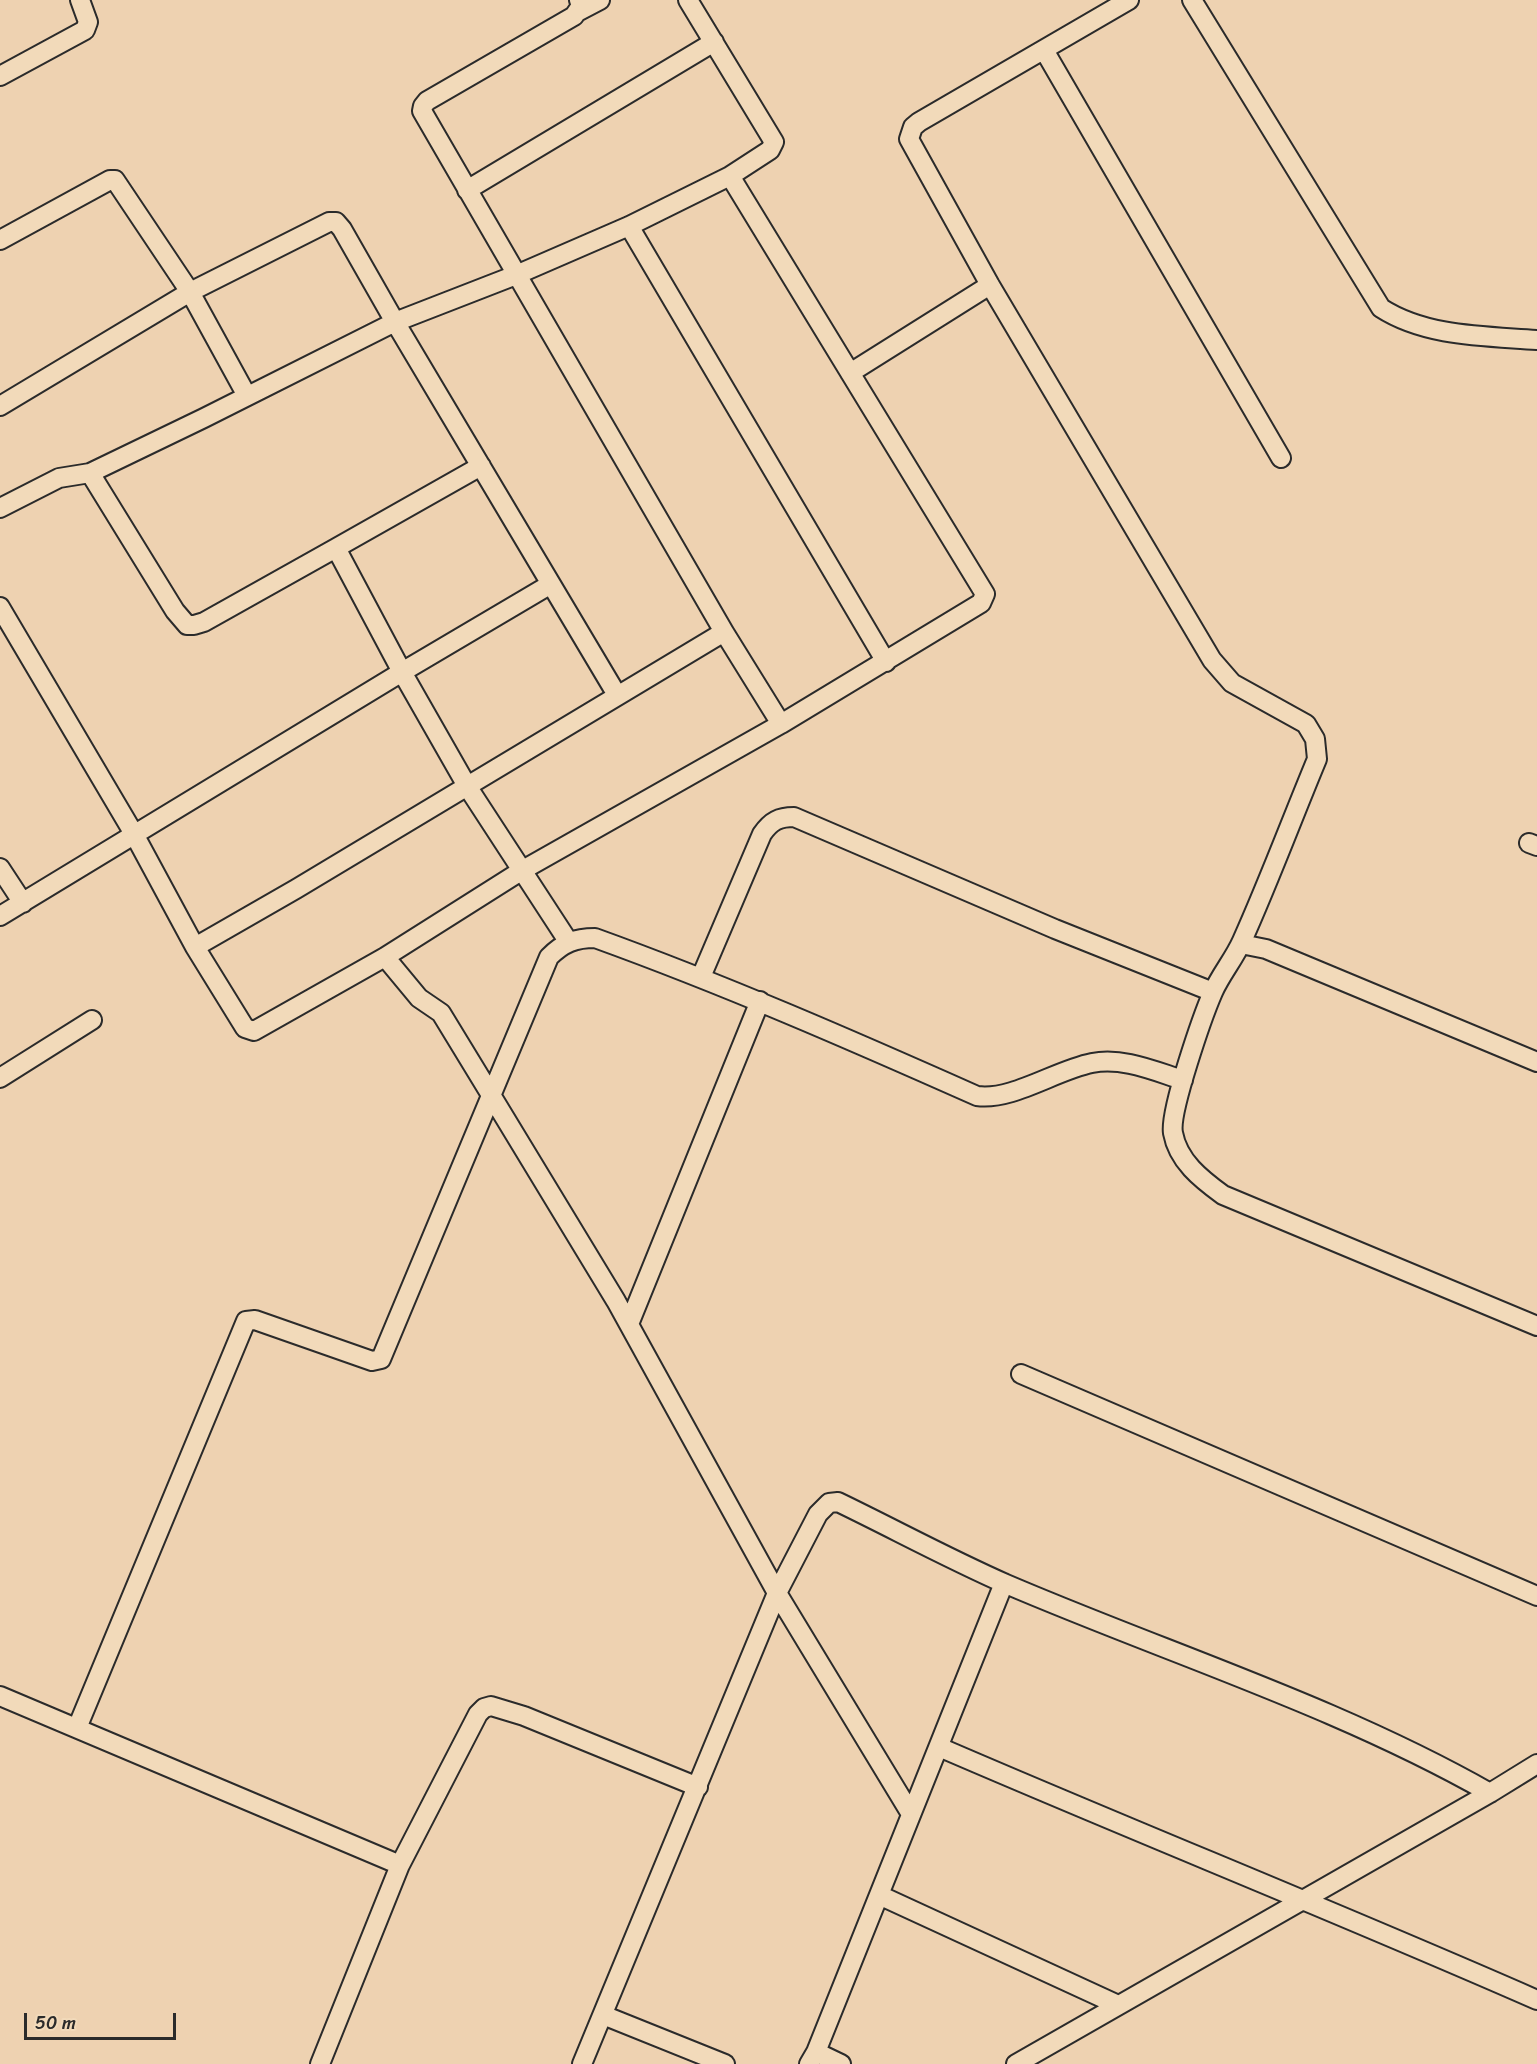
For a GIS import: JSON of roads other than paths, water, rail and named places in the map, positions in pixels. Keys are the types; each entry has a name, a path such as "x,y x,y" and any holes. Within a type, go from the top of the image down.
{"street":[{"path":"0,76 85,30 88,22 80,0"},
{"path":"600,0 579,6 423,104 422,111 724,633 782,724"},
{"path":"0,508 58,478 90,473 394,322 516,275 629,226 730,176 770,150 774,142 688,0"},
{"path":"1129,0 919,122 913,127 909,139 990,285 1212,660 1232,683 1306,724 1315,739 1317,759 1241,944 1213,992 1183,1080 1172,1131 1175,1141 1193,1171 1223,1195 1537,1326"},
{"path":"1192,0 1381,308 1388,313 1435,330 1537,340"},
{"path":"467,190 714,42"},
{"path":"1044,50 1281,458"},
{"path":"0,607 134,834 195,947 249,1031 260,1028 385,957 521,871 782,724 981,603 985,594 730,176"},
{"path":"0,240 110,180 115,180 190,292 247,396"},
{"path":"0,406 190,292 332,221 339,224 394,322 617,695"},
{"path":"629,226 885,662"},
{"path":"850,373 990,285"},
{"path":"90,473 175,611 187,625 194,625 204,622 481,466"},
{"path":"336,548 402,672 467,786 568,941"},
{"path":"0,916 551,584"},
{"path":"195,947 296,890 617,695 724,633"},
{"path":"700,977 762,834 769,824 778,818 786,817 794,818 1055,929 1213,992"},
{"path":"0,868 23,903"},
{"path":"76,1728 246,1322 255,1320 372,1361 381,1359 549,957 568,941 595,938 700,977 760,1000 977,1096 997,1097 1064,1071 1092,1063 1126,1063 1183,1080"},
{"path":"1241,944 1266,949 1537,1062"},
{"path":"385,957 419,998 441,1013 628,1324 777,1593 911,1814"},
{"path":"628,1324 760,1000"},
{"path":"0,1078 92,1020"},
{"path":"1021,1374 1537,1596"},
{"path":"582,2064 777,1593 818,1514 824,1507 834,1502 1004,1583 1303,1703 1452,1771 1490,1793"},
{"path":"841,2064 813,2058 1004,1583"},
{"path":"0,1696 400,1865"},
{"path":"320,2064 400,1865 478,1714 487,1706 524,1716 698,1787"},
{"path":"939,1747 1363,1924 1537,2000"},
{"path":"1016,2064 1537,1764"},
{"path":"879,1895 1118,2005"},
{"path":"603,2015 725,2064"}]}
